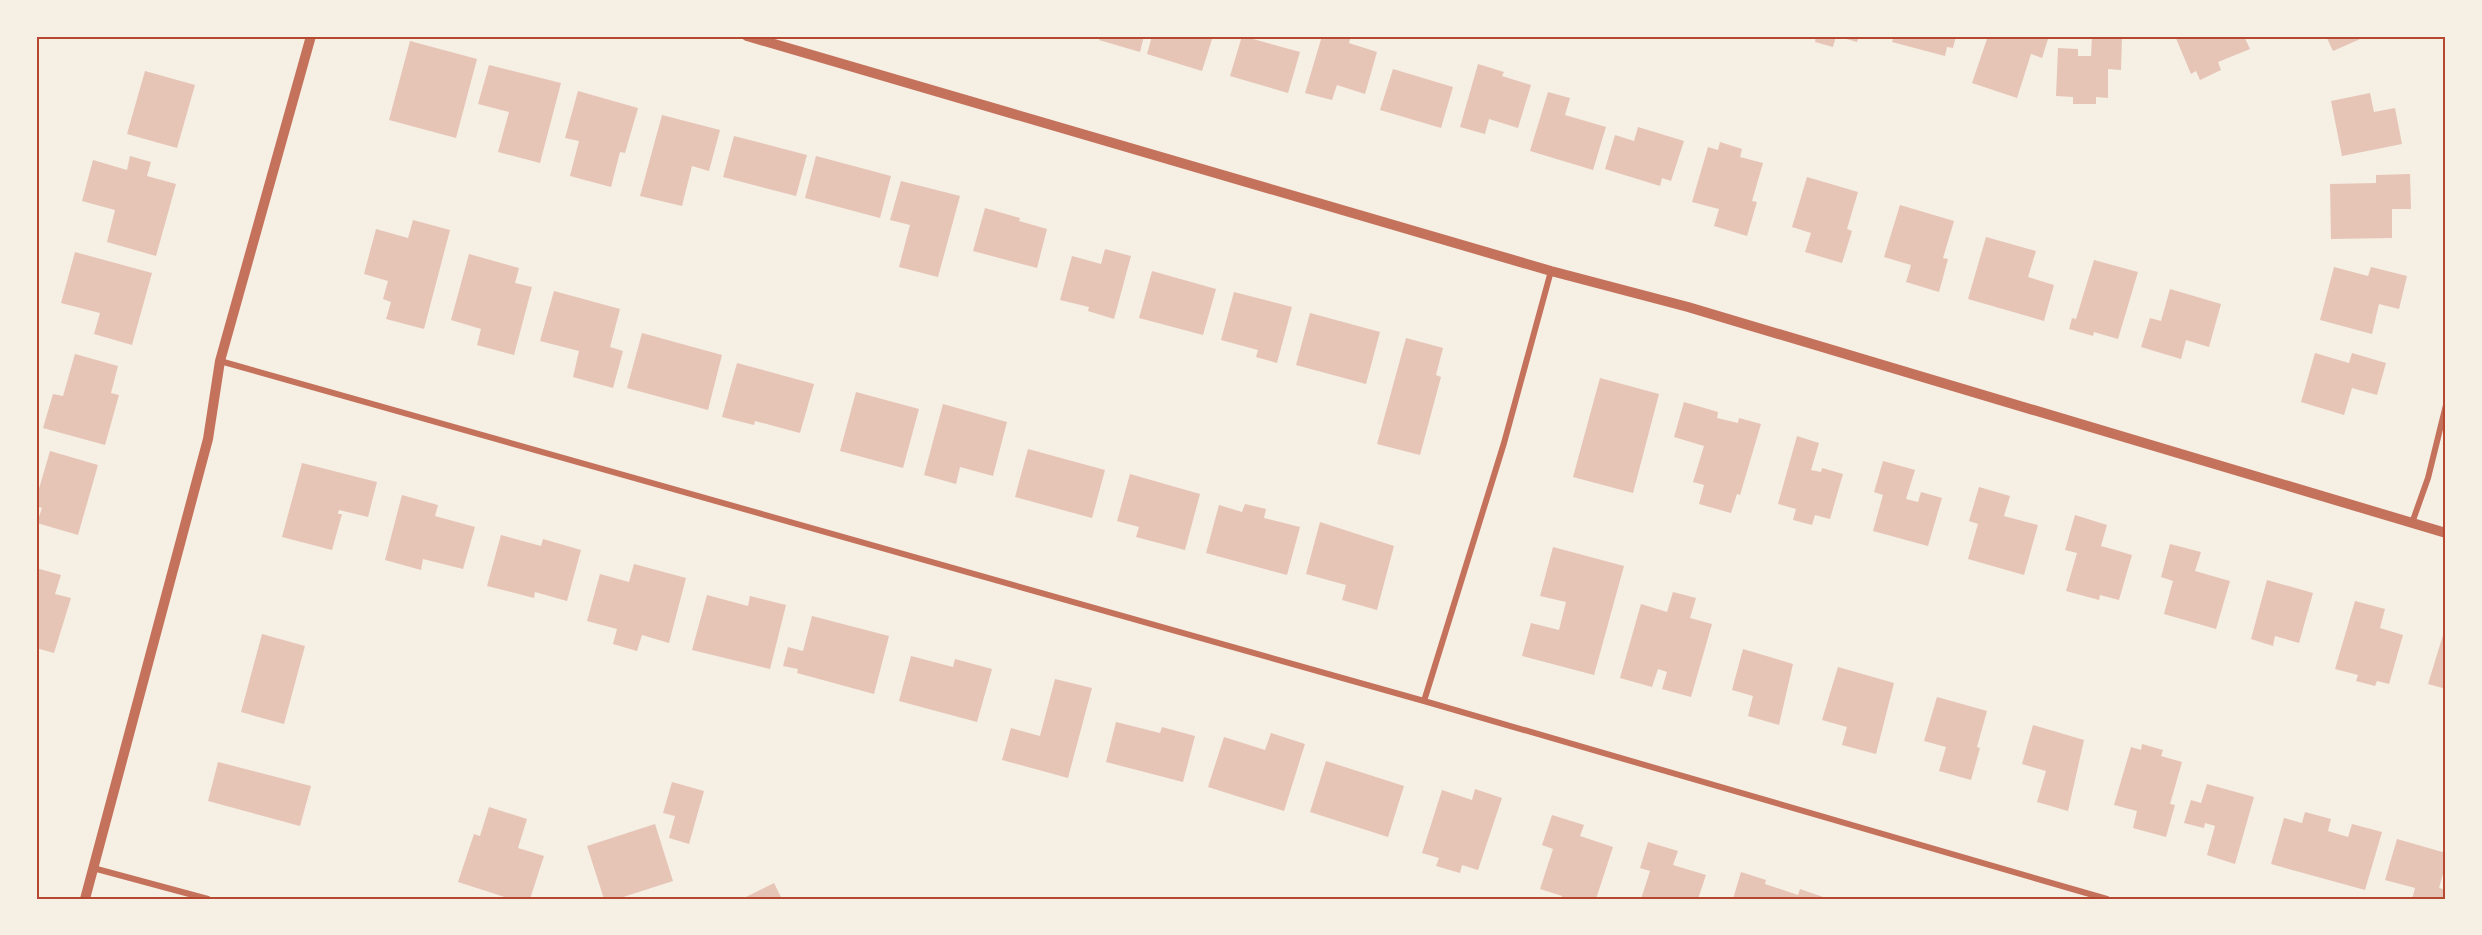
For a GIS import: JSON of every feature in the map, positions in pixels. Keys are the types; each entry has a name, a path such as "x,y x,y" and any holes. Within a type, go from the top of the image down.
{"street":[{"path":"85,899 207,439 220,361 311,36"},
{"path":"747,36 1551,271 1688,307 2446,533"},
{"path":"1424,701 1504,443 1551,271"},
{"path":"220,361 1424,701 2107,899"},
{"path":"2412,523 2428,478 2446,405"},
{"path":"93,868 208,899"}],"building":[{"path":"1101,36 1144,36 1140,52 1099,40"},
{"path":"1152,36 1213,36 1202,71 1147,54"},
{"path":"1242,36 1300,52 1288,93 1230,76"},
{"path":"1322,36 1340,36 1350,39 1349,43 1377,52 1365,94 1337,85 1332,100 1305,93"},
{"path":"1816,36 1836,36 1833,47 1815,42"},
{"path":"1836,36 1859,36 1857,42"},
{"path":"1894,36 1956,36 1953,48 1947,47 1945,56 1892,42"},
{"path":"1988,36 2049,36 2042,58 2031,54 2017,98 1972,83"},
{"path":"2092,36 2122,36 2121,70 2108,69 2108,98 2096,97 2096,104 2073,104 2073,97 2056,96 2058,48 2078,49 2078,56 2091,56"},
{"path":"2175,36 2244,36 2250,49 2218,62 2221,70 2200,80 2196,71 2191,74"},
{"path":"2326,36 2367,36 2333,51"},
{"path":"410,41 477,59 456,138 389,120"},
{"path":"1478,64 1504,72 1502,76 1531,85 1518,128 1489,119 1485,134 1460,127"},
{"path":"489,65 561,83 540,163 498,152 509,112 478,104"},
{"path":"1393,69 1453,87 1441,128 1380,110"},
{"path":"145,71 195,85 177,148 127,134"},
{"path":"578,91 638,108 625,153 620,152 611,187 570,176 579,141 565,138"},
{"path":"1548,92 1570,98 1565,115 1606,127 1593,170 1530,151"},
{"path":"2370,93 2374,112 2395,108 2402,144 2342,156 2331,101"},
{"path":"662,115 720,130 709,171 692,166 682,206 640,196"},
{"path":"1638,127 1684,141 1671,181 1662,178 1660,186 1605,169 1615,135 1634,141"},
{"path":"734,136 807,155 796,196 723,177"},
{"path":"1720,142 1742,149 1740,157 1763,163 1752,201 1757,202 1747,236 1714,226 1719,209 1692,202 1708,147 1718,150"},
{"path":"130,156 151,162 147,176 176,184 156,256 107,242 115,210 82,201 93,160 127,170"},
{"path":"816,156 891,176 880,218 805,198"},
{"path":"2410,174 2411,209 2392,209 2392,238 2331,239 2330,184 2376,183 2376,175"},
{"path":"1807,177 1858,192 1847,229 1852,231 1842,263 1805,252 1811,233 1792,227"},
{"path":"901,181 960,196 938,277 899,267 910,225 890,220"},
{"path":"1900,205 1954,221 1943,258 1948,259 1939,292 1906,282 1911,265 1884,257"},
{"path":"985,208 1047,229 1037,268 973,251"},
{"path":"413,220 450,230 424,329 386,319 391,302 383,299 388,281 364,274 376,229 408,238"},
{"path":"1986,237 2036,251 2028,277 2054,285 2044,321 1968,299"},
{"path":"1105,249 1131,256 1114,319 1088,311 1089,307 1060,300 1072,256 1101,264"},
{"path":"75,252 152,273 132,345 94,334 100,313 61,303"},
{"path":"469,254 519,268 515,283 532,287 514,355 477,345 481,329 451,320"},
{"path":"2094,260 2138,272 2118,339 2094,332 2093,336 2069,329 2072,318 2076,319"},
{"path":"2334,267 2368,276 2371,267 2407,276 2399,309 2379,304 2372,334 2320,320"},
{"path":"1152,271 1216,289 1203,335 1139,318"},
{"path":"2170,289 2221,304 2209,347 2186,340 2181,359 2141,347 2150,318 2161,321"},
{"path":"554,291 620,309 610,347 623,351 613,388 573,377 579,351 540,341"},
{"path":"1234,292 1292,307 1277,363 1256,357 1258,350 1221,340"},
{"path":"1310,313 1380,332 1366,384 1296,365"},
{"path":"642,333 722,355 708,410 627,388"},
{"path":"1406,338 1443,348 1436,375 1441,377 1420,455 1377,444"},
{"path":"2315,353 2349,363 2352,353 2386,363 2377,395 2352,388 2344,415 2301,402"},
{"path":"75,354 118,366 111,393 119,395 105,445 43,428 53,394 63,396"},
{"path":"737,363 814,384 800,433 755,421 754,425 722,417"},
{"path":"1600,378 1659,394 1633,493 1573,477"},
{"path":"856,392 919,409 903,468 840,451"},
{"path":"1684,402 1718,412 1717,418 1738,423 1739,418 1761,424 1740,495 1737,494 1731,513 1699,504 1704,485 1693,482 1704,446 1674,437"},
{"path":"943,404 1007,422 993,476 960,467 956,484 924,475"},
{"path":"1797,436 1819,443 1811,470 1821,472 1822,468 1843,474 1830,519 1815,515 1812,525 1793,520 1796,509 1778,504"},
{"path":"1028,449 1105,470 1092,518 1015,497"},
{"path":"50,451 98,465 78,535 37,523 42,508 36,506 36,499"},
{"path":"1883,461 1915,470 1906,499 1918,502 1921,492 1942,498 1928,546 1873,531 1883,495 1874,492"},
{"path":"302,463 377,482 368,517 339,510 338,514 342,514 332,550 282,537"},
{"path":"1130,474 1200,494 1185,550 1136,537 1139,527 1117,521"},
{"path":"1979,487 2010,496 2004,516 2038,525 2024,575 1968,559 1978,524 1969,521"},
{"path":"402,495 438,505 435,516 475,527 463,569 423,559 421,570 385,560"},
{"path":"1245,504 1266,509 1264,518 1300,527 1287,575 1206,553 1219,505 1242,512"},
{"path":"2075,515 2107,525 2101,546 2132,555 2119,600 2100,595 2099,600 2066,591 2077,553 2065,550"},
{"path":"1320,522 1394,546 1377,610 1342,600 1346,585 1306,574"},
{"path":"501,535 541,546 543,539 581,550 567,601 535,592 534,598 487,586"},
{"path":"2170,544 2201,552 2195,571 2230,581 2216,629 2164,614 2173,581 2161,577"},
{"path":"1553,547 1624,566 1594,675 1522,656 1531,623 1559,630 1566,602 1540,596"},
{"path":"634,564 686,578 669,643 642,635 637,651 613,644 617,629 587,621 600,574 629,582"},
{"path":"36,568 61,575 55,594 71,598 54,653 36,648"},
{"path":"2267,580 2313,593 2299,643 2275,636 2273,646 2251,639"},
{"path":"1673,592 1696,598 1690,618 1712,624 1691,697 1662,689 1667,672 1658,669 1652,687 1620,678 1641,604 1667,612"},
{"path":"707,595 748,606 750,596 786,605 770,669 692,650"},
{"path":"2355,601 2385,609 2380,628 2403,635 2389,684 2377,681 2375,686 2356,681 2358,675 2335,669"},
{"path":"812,616 889,636 874,694 797,673 798,669 783,666 788,647 803,651"},
{"path":"262,634 305,646 284,724 241,712"},
{"path":"2443,635 2446,636 2446,689 2428,684"},
{"path":"1743,649 1793,664 1779,725 1748,716 1753,696 1732,690"},
{"path":"911,656 953,667 955,659 992,669 977,722 899,701"},
{"path":"1838,667 1894,683 1876,754 1842,745 1847,727 1822,720"},
{"path":"1055,679 1092,688 1068,778 1002,760 1011,728 1040,736"},
{"path":"1937,697 1987,711 1971,780 1939,771 1946,747 1924,741"},
{"path":"1116,722 1160,733 1162,727 1195,736 1183,782 1106,762"},
{"path":"2033,725 2084,740 2068,811 2037,802 2046,771 2022,764"},
{"path":"1271,733 1305,744 1284,811 1208,787 1224,737 1265,750"},
{"path":"2142,744 2163,750 2161,756 2182,762 2170,804 2175,805 2166,837 2133,828 2137,811 2114,805 2131,747 2141,750"},
{"path":"1326,761 1404,786 1388,837 1310,812"},
{"path":"218,762 311,786 300,826 208,801"},
{"path":"672,782 704,791 689,844 669,838 675,816 663,813"},
{"path":"2207,784 2254,797 2235,864 2207,855 2215,826 2205,823 2204,828 2184,823 2191,800 2201,803"},
{"path":"1475,789 1502,798 1478,870 1462,865 1460,873 1436,866 1439,858 1422,853 1442,790 1472,800"},
{"path":"489,807 527,819 518,848 544,856 530,899 511,899 458,882 474,834 480,836"},
{"path":"2305,812 2331,819 2328,831 2348,837 2352,824 2382,832 2365,890 2271,864 2284,818 2302,823"},
{"path":"1552,815 1584,825 1580,836 1613,847 1596,899 1561,899 1562,896 1540,889 1553,849 1542,845"},
{"path":"655,824 673,881 617,899 604,899 587,846"},
{"path":"2397,839 2446,853 2446,863 2439,888 2446,890 2446,899 2412,899 2415,888 2385,880"},
{"path":"1648,842 1678,851 1673,865 1706,875 1698,899 1641,899 1650,871 1640,868"},
{"path":"1741,872 1766,880 1765,884 1798,895 1800,889 1829,899 1733,899"},
{"path":"774,883 782,899 742,899"}]}
